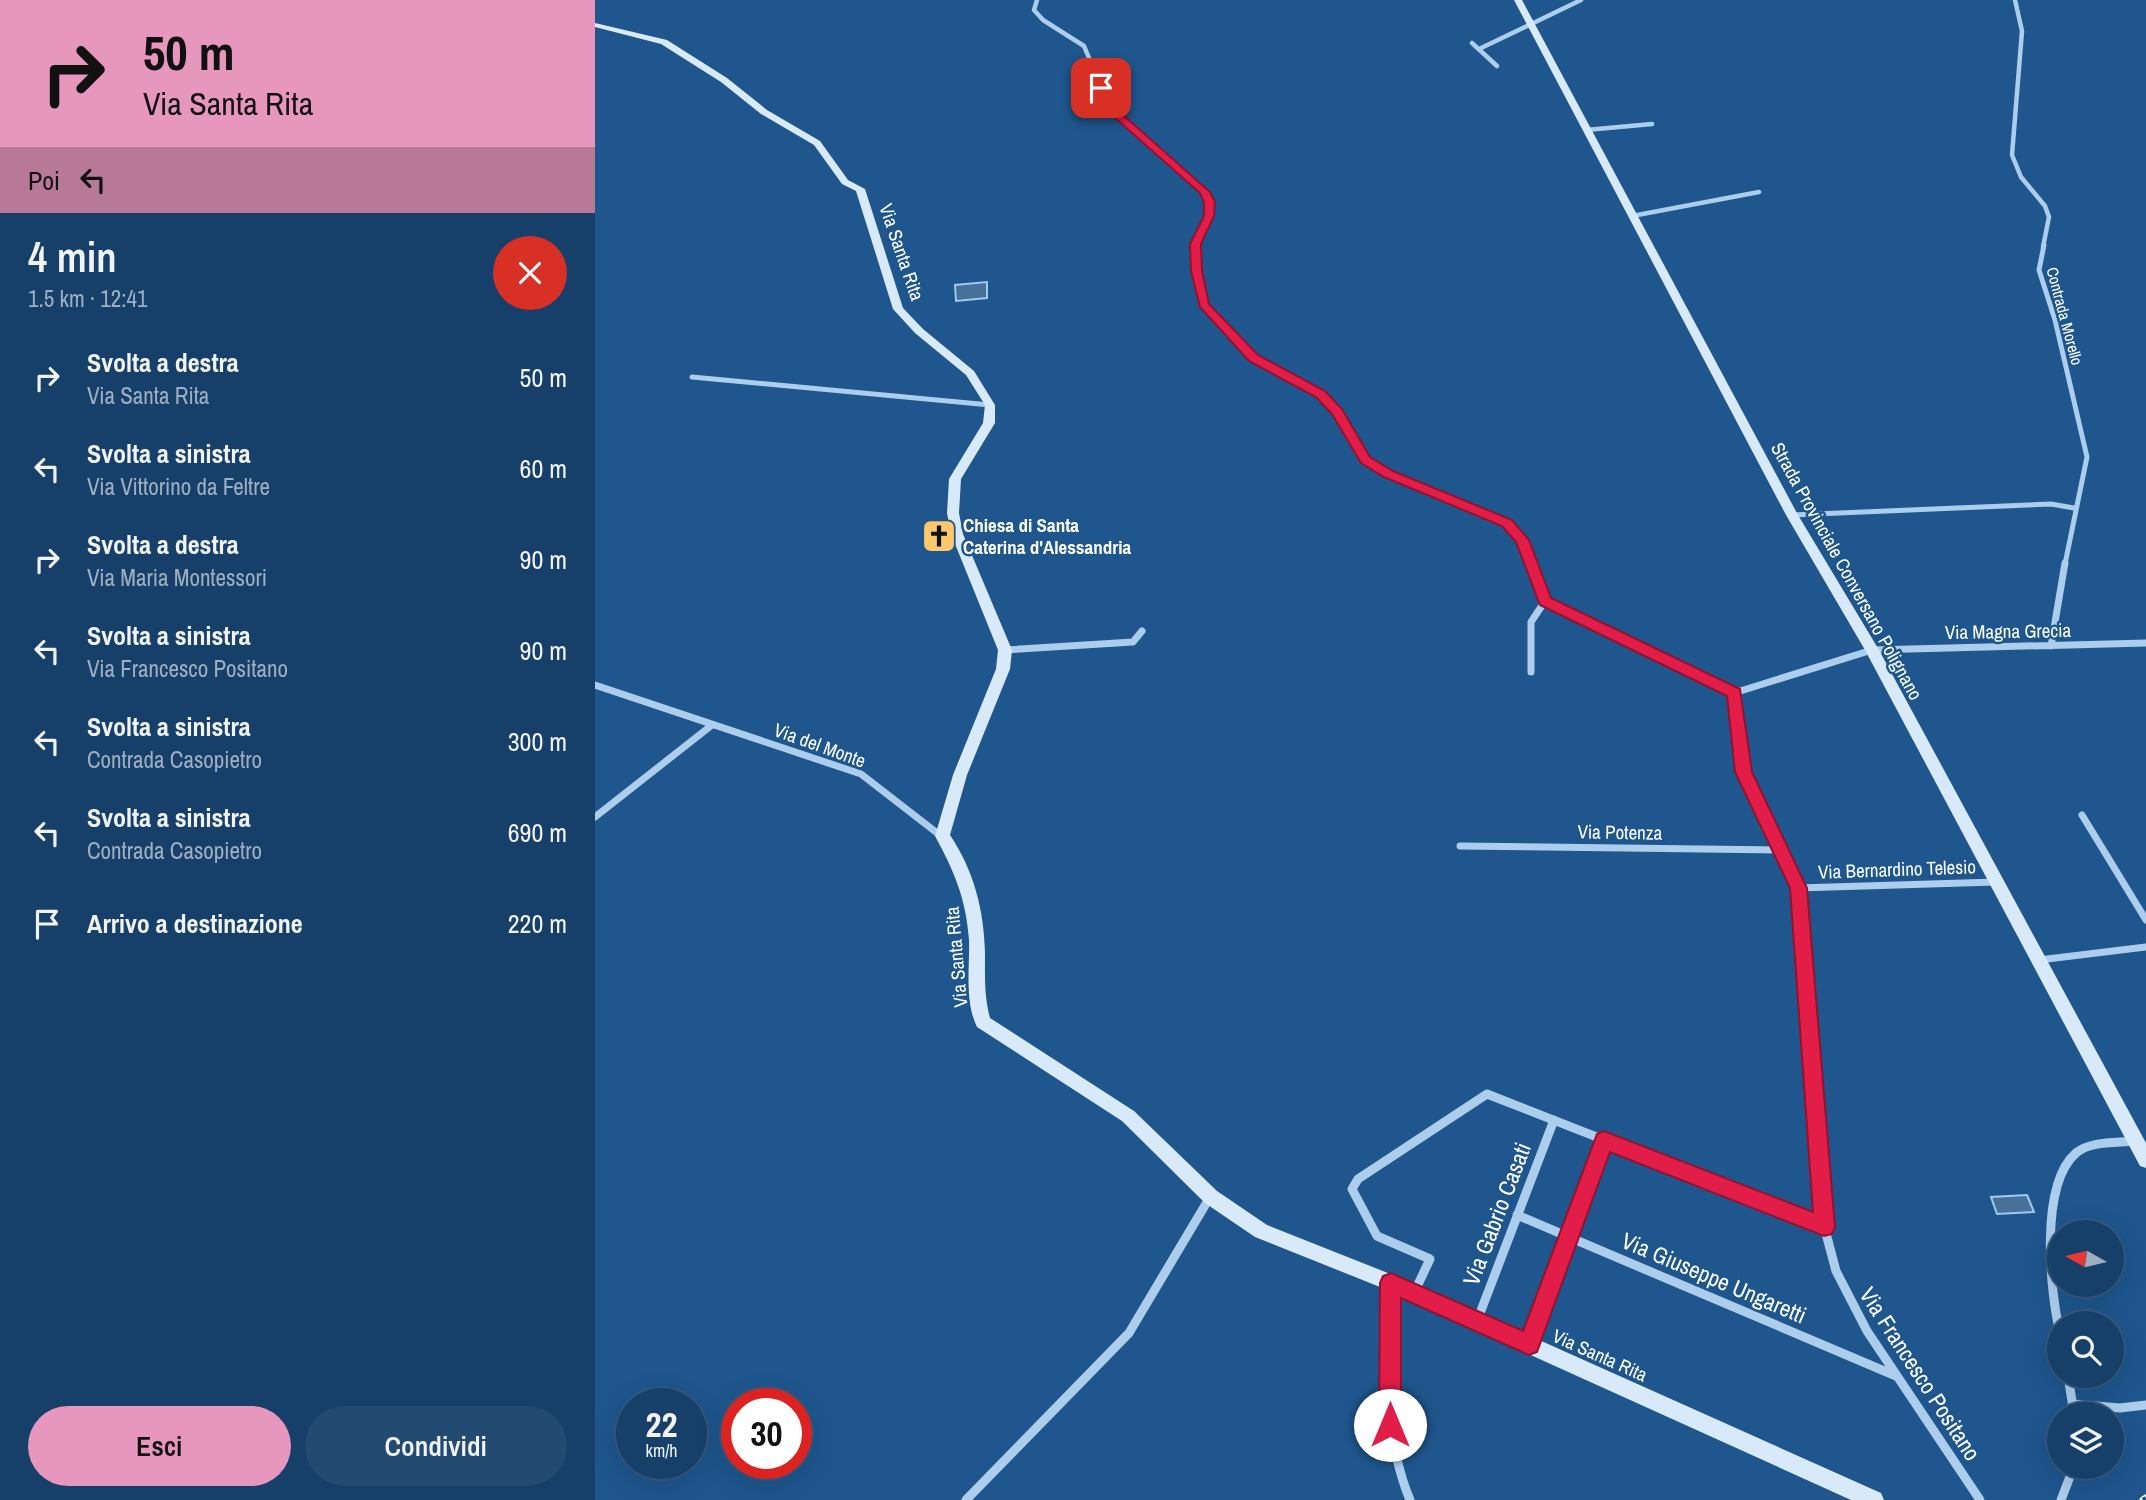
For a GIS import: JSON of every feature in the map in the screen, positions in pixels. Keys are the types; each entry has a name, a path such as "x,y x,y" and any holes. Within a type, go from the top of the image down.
{"street":[{"path":"1037,0 1034,10 1044,20 1084,46 1110,108 1205,192 1209,202 1209,216 1196,244 1196,271 1204,305 1253,358 1320,394 1338,412 1365,460 1388,474 1507,523 1522,540 1545,601 1734,693"},
{"name":"Strada Provinciale Conversano Polignano","path":"1518,0 1792,515 1872,649 2146,1160"},
{"path":"1479,49 1581,0"},
{"name":"Contrada Morello","path":"2015,0 2022,31 2020,86 2013,117 2013,155 2021,177 2045,206 2049,217 2039,270 2055,320 2087,457 2074,508 2051,646"},
{"name":"Via Santa Rita","path":"595,24 664,41 724,80 764,112 817,143 845,183 860,189 898,309 919,331 970,373 990,405"},
{"path":"1472,43 1497,66"},
{"path":"1586,130 1652,124"},
{"path":"1632,216 1759,192"},
{"path":"692,377 956,399 990,405 989,423 955,479 953,513 957,534 1005,650 998,687 960,775 942,836"},
{"path":"1792,515 2051,504 2074,508"},
{"path":"1531,672 1531,622 1545,601"},
{"path":"1005,650 1133,642 1142,631"},
{"name":"Via Magna Grecia","path":"1734,693 1872,649 2146,643"},
{"name":"Via del Monte","path":"595,685 861,774 942,836"},
{"name":"Via Francesco Positano","path":"1734,693 1744,772 1798,888 1824,1227 1833,1266 1845,1294 1896,1376 1980,1500"},
{"path":"595,817 712,725"},
{"path":"2082,816 2146,920"},
{"name":"Via Santa Rita","path":"942,836 960,864 969,890 977,933 978,1007 983,1021 1129,1116 1211,1197 1261,1231 1414,1293 1874,1500"},
{"name":"Via Potenza","path":"1460,846 1780,850"},
{"name":"Via Bernardino Telesio","path":"1798,888 1996,882"},
{"path":"2038,960 2146,947"},
{"path":"1414,1293 1430,1259 1377,1236 1352,1189 1358,1179 1486,1094 1824,1227"},
{"name":"Via Gabrio Casati","path":"1477,1321 1554,1120"},
{"path":"1529,1344 1604,1140"},
{"path":"2056,1311 2050,1283 2049,1256 2060,1181 2074,1154 2084,1148 2135,1141"},
{"path":"966,1500 1129,1333 1211,1197"},
{"name":"Via Giuseppe Ungaretti","path":"1517,1215 1896,1376"},
{"path":"1391,1283 1391,1447 1399,1479 1410,1500"},
{"path":"2124,1408 2146,1405"},
{"path":"2061,1500 2069,1479"}],"water":[{"path":"987,282 987,298 956,301 955,285"},
{"path":"2027,1195 2034,1212 1997,1214 1991,1197"}],"place":[{"name":"Chiesa di Santa Caterina d'Alessandria","path":"939,536"}],"route":[{"path":"1101,88 1110,108 1145,142 1205,192 1209,202 1209,216 1196,244 1196,271 1204,305 1253,358 1320,394 1338,412 1365,460 1388,474 1474,507 1507,523 1522,540 1545,601 1734,693 1744,772 1798,888 1824,1227 1604,1140 1529,1344 1391,1283 1390,1425"}]}
